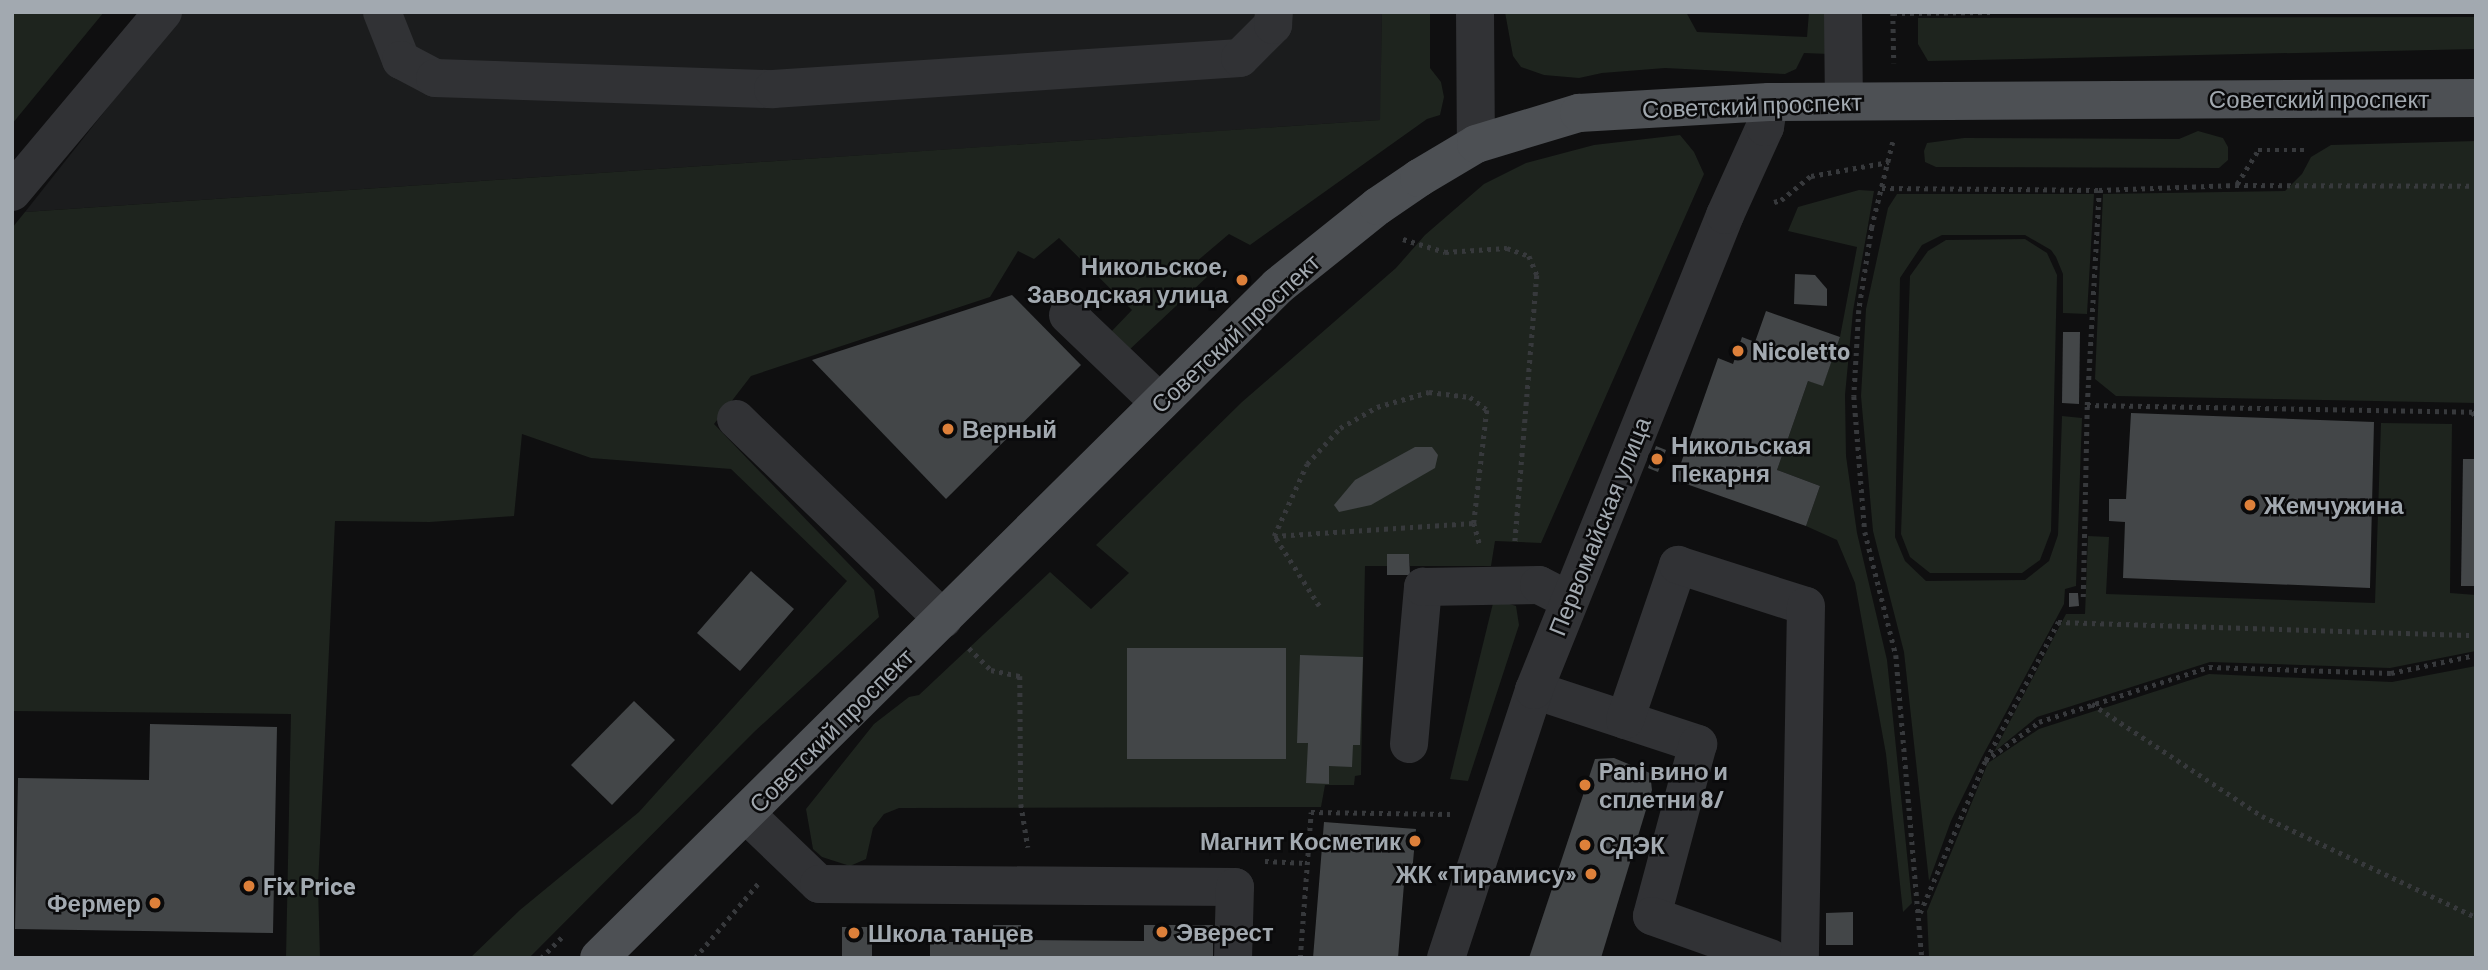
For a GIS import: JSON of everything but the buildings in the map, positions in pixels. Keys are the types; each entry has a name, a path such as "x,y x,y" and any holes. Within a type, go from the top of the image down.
{"main road":[{"name":"Советский проспект","path":"599,958 746,814 953,631 1160,403 1278,286 1378,206 1476,144 1579,113 1769,102 2476,98"}],"street":[{"path":"12,192 163,12"},
{"path":"382,12 401,60 435,78 773,89 1240,58 1273,25 1274,12"},
{"path":"1475,12 1476,144"},
{"path":"1843,12 1844,101"},
{"name":"Первомайская улица","path":"1446,958 1534,690 1725,215 1765,127 1769,102"},
{"path":"1068,315 1160,403"},
{"path":"736,419 953,631"},
{"path":"1625,720 1678,565 1806,606 1800,958"},
{"path":"1409,744 1423,587 1539,585 1569,600"},
{"path":"1534,690 1698,744 1652,916 1770,958"},
{"path":"746,814 820,884 1235,887 1233,958"}],"path":[{"path":"1893,12 1994,12"},
{"path":"1882,137 1895,137 1882,188 1859,310 1854,396 1865,532 1896,655 1922,958"},
{"path":"2236,185 2258,150 2306,150"},
{"path":"1781,200 1811,176 1889,162"},
{"path":"1882,188 2099,190 2236,185 2476,186"},
{"path":"2083,597 2087,405 2099,190"},
{"path":"1378,206 1403,239 1445,252 1507,248 1529,256 1537,275 1515,553"},
{"path":"1274,536 1307,464 1340,428 1377,407 1429,392 1470,397 1487,410 1474,523 1479,544 1487,547"},
{"path":"2087,405 2472,412 2476,416"},
{"path":"1274,536 1474,523"},
{"path":"1274,536 1319,606"},
{"path":"1920,914 1985,761 2058,622 2476,635"},
{"path":"953,631 991,670 1020,676 1021,804 1029,852 1030,885"},
{"path":"1985,761 2039,722 2210,667 2391,673 2476,655"},
{"path":"2092,704 2262,816 2476,917"},
{"path":"1300,958 1311,812 1452,814"},
{"path":"695,958 785,851"}],"shaded area":[{"path":"12,12 104,12 12,124"},
{"path":"183,12 1382,12 1381,120 25,212"},
{"path":"1382,12 1430,12 1430,68 1441,82 1444,97 1440,115 1427,119 1250,245 1229,234 1196,262 1207,277 1128,351 1109,334 1132,310 1059,238 1034,259 1018,251 990,297 751,376 714,424 874,590 879,617 754,732 529,958 470,958 520,910 639,812 847,581 731,469 591,458 522,434 514,516 430,522 335,521 318,886 320,958 286,958 291,714 12,711 12,228 25,212 1380,120"},
{"path":"1505,12 1686,12 1697,32 1807,37 1809,12 1835,12 1829,54 1804,53 1796,69 1785,74 1665,68 1602,73 1579,78 1544,75 1521,67 1513,56"},
{"path":"2476,17 2476,49 1928,61 1918,44 1918,18"},
{"path":"2198,131 2223,138 2228,147 2228,160 2219,168 1936,167 1925,162 1924,151 1927,143 1964,138 2179,139"},
{"path":"1680,135 1694,152 1704,174 1541,543 1495,541 1491,566 1410,566 1409,554 1387,554 1387,566 1365,566 1361,775 1355,776 1354,785 1325,785 1321,807 899,808 884,814 873,828 866,859 850,866 822,857 813,849 806,809 874,724 909,697 919,695 1050,572 1091,609 1129,573 1096,545 1242,402 1396,268 1425,235 1484,184 1526,163 1594,145"},
{"path":"2476,141 2476,403 2116,396 2095,379 2103,194 2285,191 2302,174 2311,157 2331,145"},
{"path":"1859,190 1874,191 1853,311 1845,395 1846,456 1857,533 1887,660 1912,903 1903,912 1886,754 1855,583 1837,540 1806,526 1820,486 1777,470 1808,381 1823,385 1840,337 1857,247 1788,231 1798,207"},
{"path":"1897,194 2094,194 2087,314 2063,313 2063,274 2056,257 2051,250 2025,235 1942,235 1922,245 1900,278 1895,537 1905,561 1926,581 2025,580 2049,561 2058,535 2062,416 2082,418 2076,586 2065,589 2064,604 1982,757 1951,821 1929,881 1904,652 1873,531 1861,396 1866,309 1888,208"},
{"path":"2025,239 2047,253 2057,275 2051,531 2040,560 2022,573 1930,573 1910,557 1901,534 1910,276 1928,251 1946,240"},
{"path":"2381,423 2452,424 2450,593 2476,595 2476,651 2390,668 2210,662 2037,717 1994,752 2066,614 2085,614 2088,536 2109,537 2106,594 2375,603"},
{"path":"1494,599 1516,606 1519,625 1468,781 1450,779"},
{"path":"2476,666 2476,958 1929,958 1927,911 1988,763 2039,729 2209,674 2392,682"}],"place":[{"name":"Никольское, Заводская улица","path":"1242,280"},
{"name":"Nicoletto","path":"1738,351"},
{"name":"Верный","path":"948,429"},
{"name":"Никольская Пекарня","path":"1657,459"},
{"name":"Жемчужина","path":"2250,505"},
{"name":"Pani вино и сплетни 8/","path":"1585,785"},
{"name":"Магнит Косметик","path":"1415,841"},
{"name":"СДЭК","path":"1585,845"},
{"name":"ЖК «Тирамису»","path":"1591,874"},
{"name":"Fix Price","path":"249,886"},
{"name":"Фермер","path":"155,903"},
{"name":"Эверест","path":"1162,932"},
{"name":"Школа танцев","path":"854,933"}]}
